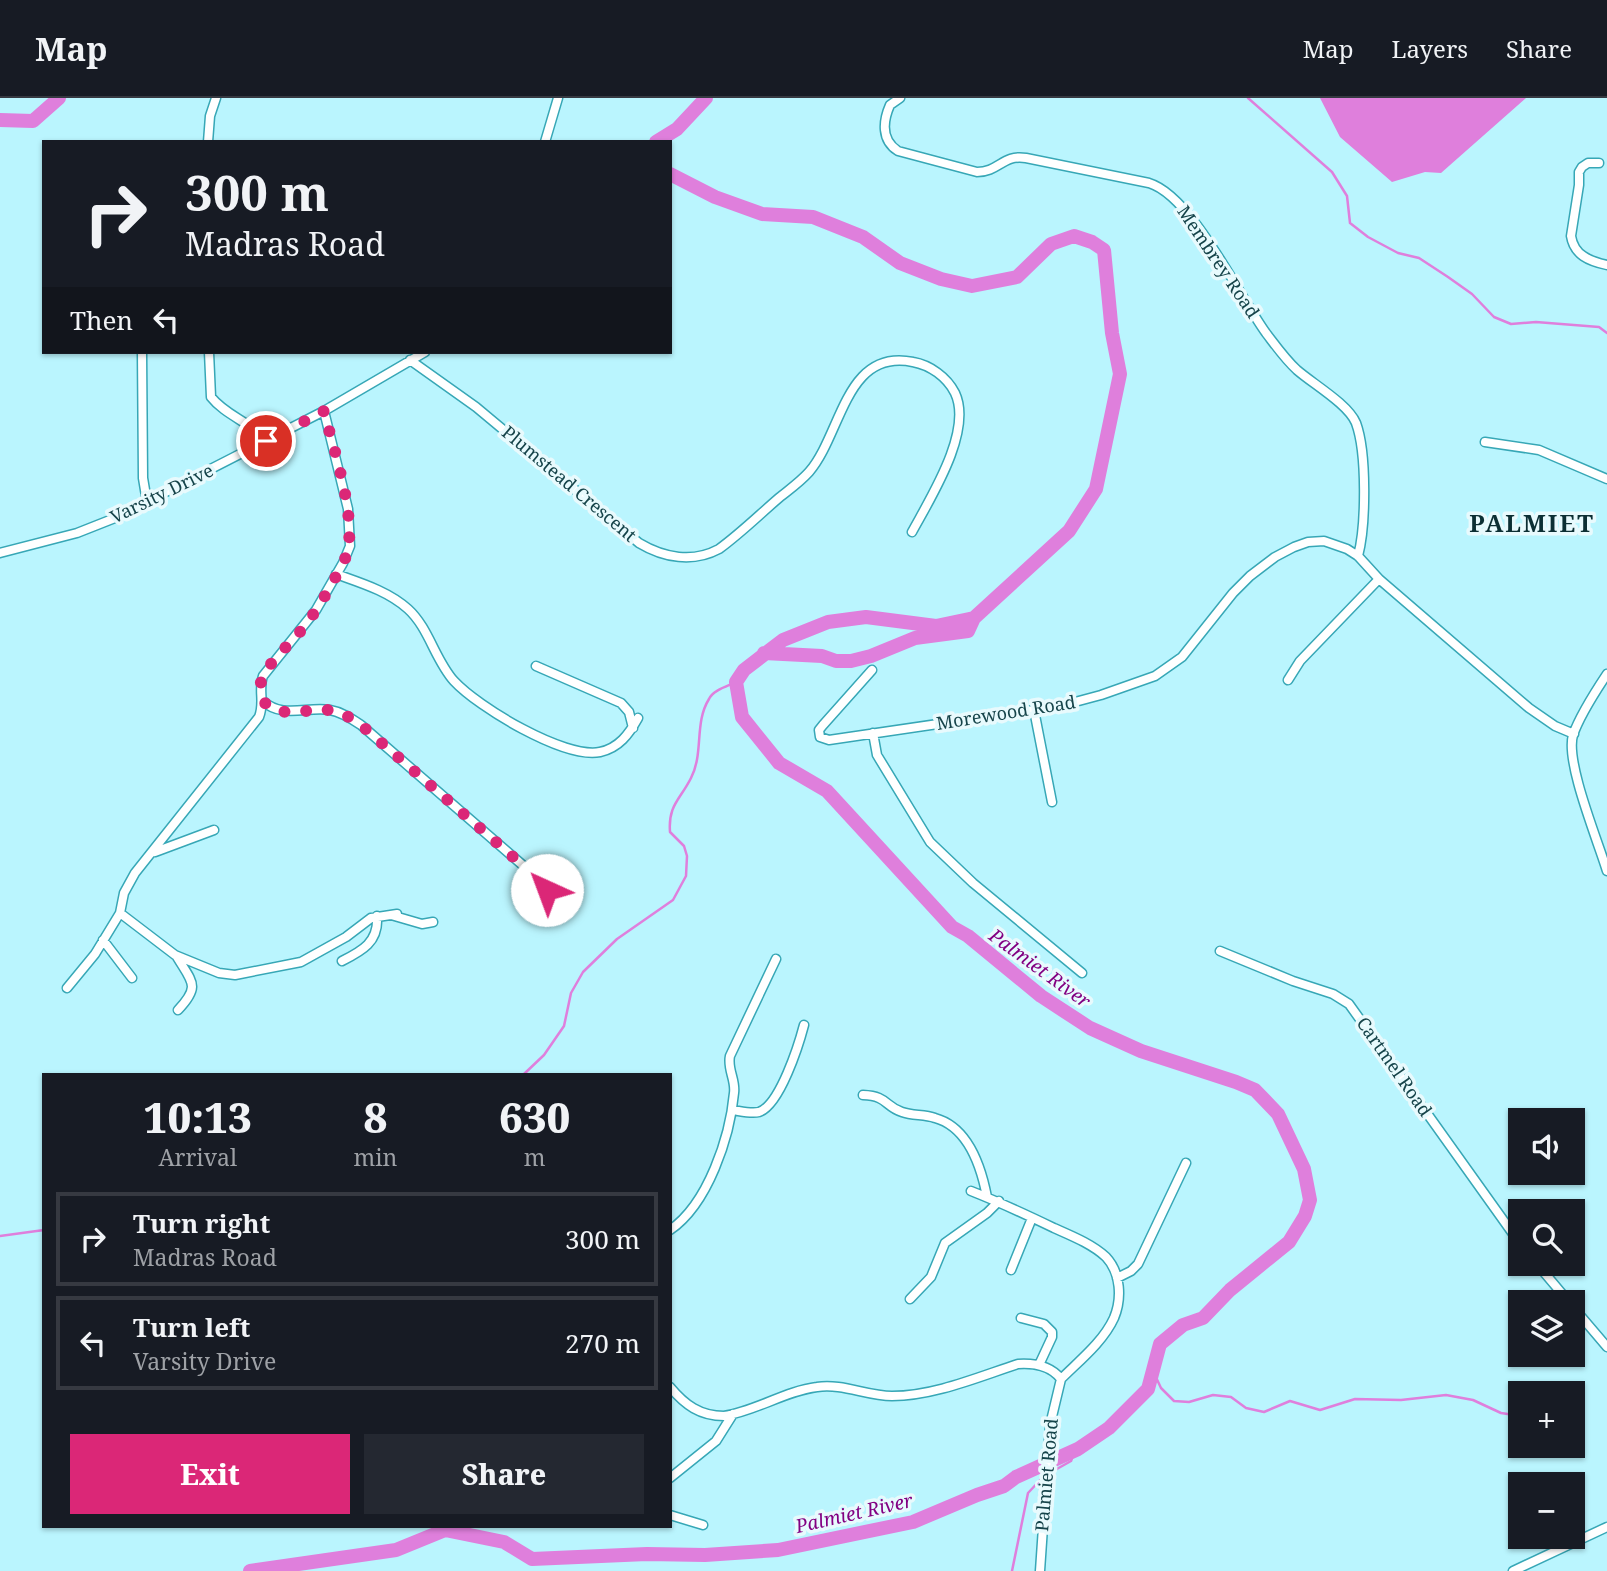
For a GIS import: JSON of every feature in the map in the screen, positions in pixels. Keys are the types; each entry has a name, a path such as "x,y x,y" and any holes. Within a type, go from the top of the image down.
{"street":[{"path":"208,140 210,116 216,98"},
{"path":"546,140 558,98"},
{"name":"Membrey Road","path":"900,98 890,105 884,126 889,143 898,151 977,173 986,172 1012,157 1026,158 1149,183 1174,198 1210,244 1286,360 1354,419 1358,433 1363,498 1363,529 1358,556"},
{"path":"1599,163 1588,163 1579,172 1571,236 1572,244 1585,258 1607,265"},
{"path":"142,354 142,469 147,502"},
{"path":"209,354 211,397 219,406 252,426 266,441"},
{"name":"Varsity Drive","path":"0,553 77,533 147,502 324,411 421,354"},
{"name":"Plumstead Crescent","path":"410,360 476,407 639,543 658,553 682,558 709,554 719,549 807,474 822,454 846,398 863,375 882,363 904,360 918,363 938,373 951,387 958,402 960,422 951,453 912,532"},
{"path":"324,411 348,509 351,540 347,555 324,597 301,632 263,676 260,689 263,701 269,707 282,711 329,710 345,715 361,725 526,868 547,890"},
{"path":"1485,442 1539,450 1607,479"},
{"name":"Morewood Road","path":"872,670 822,725 818,734 820,737 829,740 1034,710 1101,695 1164,671 1193,645 1233,593 1250,576 1294,547 1308,542 1324,541 1335,543 1358,556 1379,579 1529,708 1555,726 1574,734"},
{"path":"336,574 372,587 401,603 415,617 453,680 479,704 508,721 570,750 586,753 604,751 625,739 638,718"},
{"path":"1288,680 1300,661 1379,579"},
{"path":"536,666 621,703 629,712 633,728"},
{"path":"1607,674 1574,734 1572,746 1575,769 1607,871"},
{"path":"67,988 120,913 128,884 256,721 263,701"},
{"path":"1034,710 1052,802"},
{"path":"873,733 877,755 930,842 973,883 1082,973"},
{"path":"152,853 214,830"},
{"path":"120,913 175,955 219,973 244,975 301,962 377,916 394,914 422,924 433,922"},
{"path":"342,961 367,949 376,931 377,916"},
{"path":"103,940 132,978"},
{"name":"Cartmel Road","path":"1220,951 1333,994 1349,1004 1508,1227"},
{"path":"175,955 189,974 193,986 189,998 178,1010"},
{"path":"672,1228 691,1212 703,1191 725,1137 735,1084 729,1065 730,1056 776,959"},
{"path":"732,1110 757,1112 765,1109 771,1102 791,1067 804,1025"},
{"path":"863,1096 882,1098 898,1111 933,1117 950,1125 962,1137 974,1156 983,1177 987,1197"},
{"path":"1117,1278 1138,1264 1186,1163"},
{"path":"672,1389 685,1403 701,1413 716,1416 733,1414 818,1386 879,1395 904,1395 937,1389 1018,1364 1039,1365 1056,1373 1061,1379 1102,1336 1113,1320 1119,1292 1117,1278 1107,1258 1094,1249 999,1201 971,1191"},
{"path":"910,1299 931,1277 945,1244 999,1201"},
{"path":"1011,1270 1032,1218"},
{"path":"1547,1276 1559,1290"},
{"path":"1021,1318 1044,1324 1052,1332 1039,1365"},
{"path":"1585,1321 1607,1347"},
{"name":"Palmiet Road","path":"1040,1571 1051,1425 1061,1379"},
{"path":"672,1476 716,1441 733,1414"},
{"path":"672,1517 703,1525"},
{"path":"1513,1571 1607,1527"}],"shaded area":[{"path":"1320,98 1526,98 1441,173 1425,172 1392,182 1340,137"}],"waterway":[{"path":"0,120 33,121 59,98"},
{"name":"Palmiet River","path":"659,140 677,129 706,98"},
{"path":"1248,98 1332,172 1347,196 1350,223 1368,237 1398,253 1419,258 1472,294 1494,317 1511,324 1536,322 1599,327 1607,333"},
{"name":"Palmiet River","path":"250,1571 396,1550 445,1530 504,1542 532,1559 647,1554 705,1555 778,1550 913,1522 1004,1486 1016,1477 1078,1449 1109,1428 1148,1389 1160,1344 1183,1325 1203,1318 1230,1290 1289,1242 1305,1216 1310,1200 1304,1169 1278,1114 1255,1090 1141,1051 1090,1028 1041,996 968,936 952,927 827,791 779,763 742,717 736,682 744,670 783,640 828,622 866,617 936,626 974,618 1069,531 1096,489 1120,374 1112,333 1104,250 1092,242 1074,236 1051,244 1017,277 972,286 941,279 900,263 863,237 813,217 762,214 715,197 672,175"},
{"path":"764,653 822,656 836,661 851,661 915,638 968,631 974,618"},
{"path":"525,1073 544,1055 564,1026 571,993 583,972 617,939 673,900 686,876 687,856 684,846 670,832 671,815 695,768 704,708 714,693 736,682"},
{"path":"0,1236 42,1230"},
{"path":"1153,1371 1161,1388 1174,1401 1189,1402 1213,1395 1231,1397 1246,1408 1264,1412 1290,1401 1320,1410 1355,1399 1401,1400 1446,1395 1473,1400 1508,1414"},
{"path":"1048,1474 1071,1461 1075,1450"},
{"path":"1012,1571 1028,1493 1043,1477"}],"district":[{"name":"PALMIET","path":"1532,524"}],"route":[{"path":"266,441 324,411 348,509 351,540 347,555 324,597 301,632 263,676 260,689 263,701 269,707 282,711 329,710 345,715 361,725 526,868 547,890"}]}
